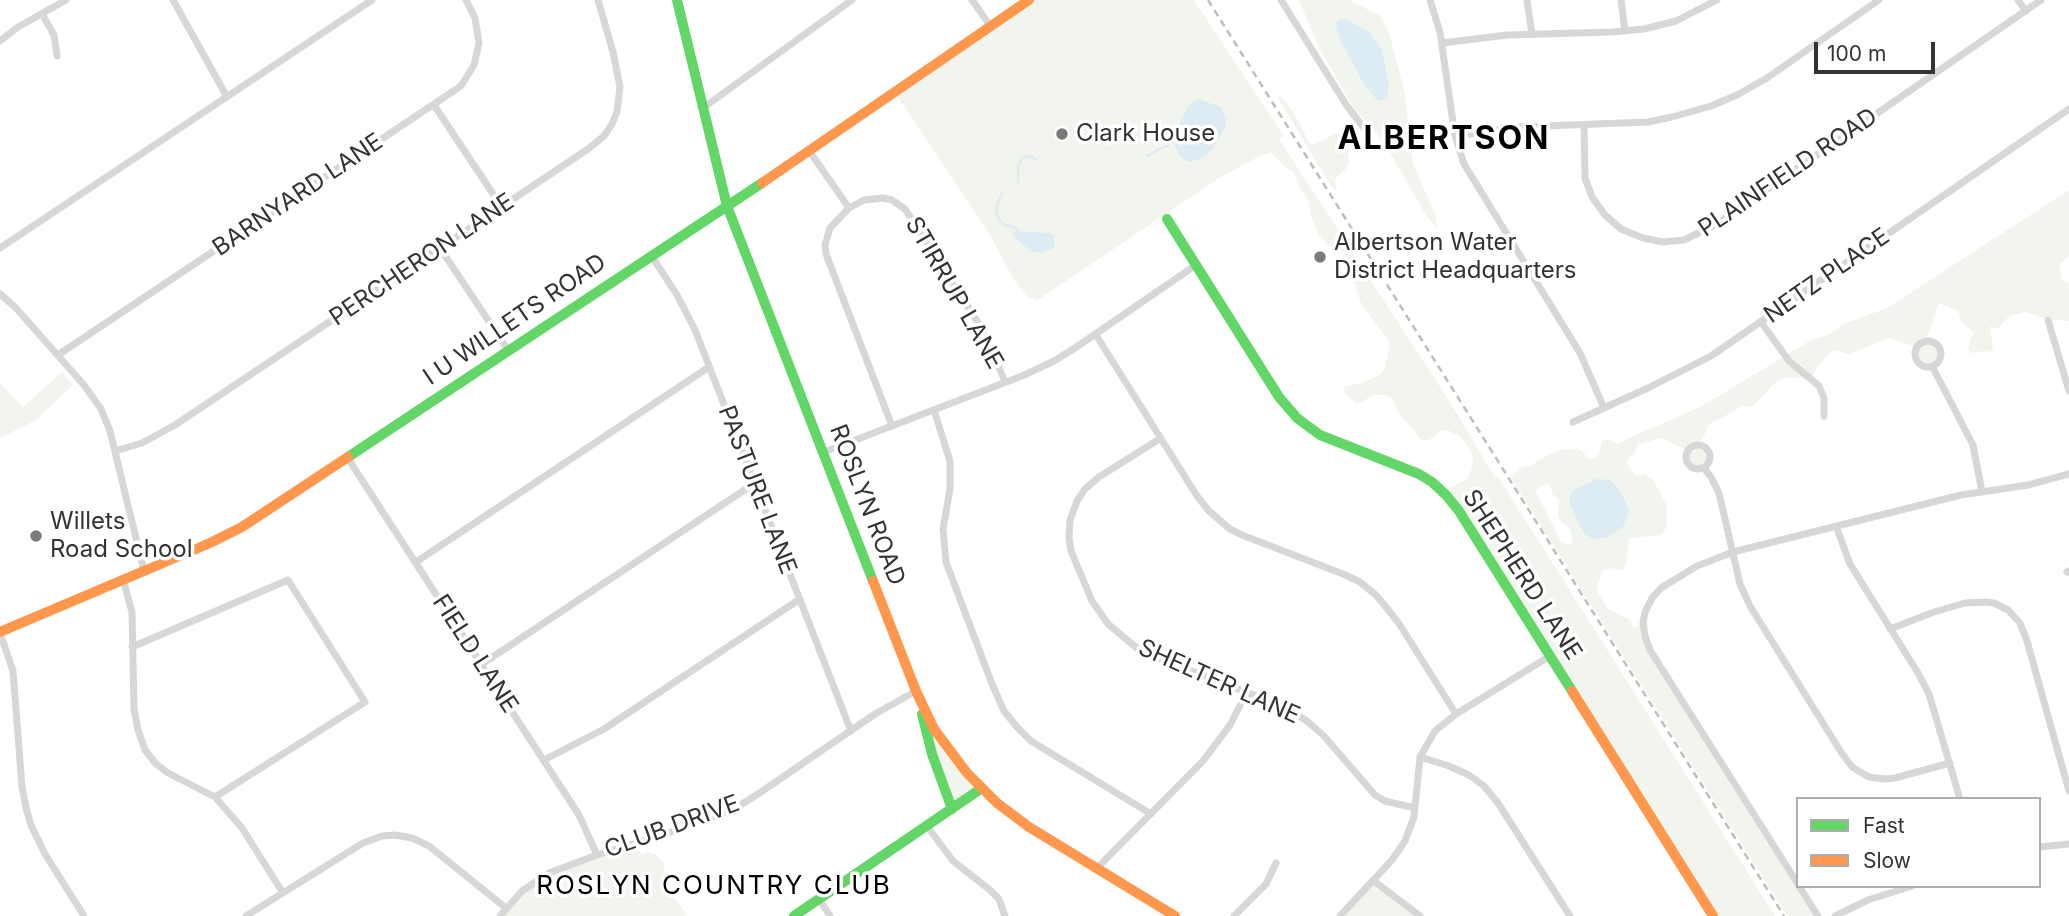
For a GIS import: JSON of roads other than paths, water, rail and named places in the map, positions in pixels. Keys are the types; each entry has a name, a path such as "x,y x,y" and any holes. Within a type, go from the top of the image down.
{"main road":[{"name":"ROSLYN ROAD","path":"677,0 727,206 916,691 934,729 967,773 997,803 1029,827 1175,916"},
{"name":"I U WILLETS ROAD","path":"0,632 242,527 810,152 1029,0"},
{"name":"SHEPHERD LANE","path":"1167,219 1279,397 1297,418 1320,435 1419,474 1432,482 1459,511 1713,916"},
{"path":"916,691 932,754 952,809"},
{"path":"794,916 982,788"}],"street":[{"path":"0,41 18,27 66,0"},
{"path":"173,0 226,97"},
{"path":"0,248 372,0"},
{"name":"BARNYARD LANE","path":"58,355 461,86 474,65 478,51 475,18 466,0"},
{"name":"PERCHERON LANE","path":"115,451 142,443 175,425 604,136 617,112 620,88 598,0"},
{"path":"702,109 852,0"},
{"path":"972,0 991,27"},
{"path":"1281,0 1347,106 1364,128"},
{"path":"1430,0 1438,20 1455,136 1461,156 1468,172 1580,354 1604,408"},
{"path":"1527,0 1532,34"},
{"path":"1621,0 1625,31"},
{"path":"1442,43 1497,36 1625,31 1675,21 1717,0"},
{"path":"1455,136 1519,127 1648,122 1711,106 1768,78 1879,0"},
{"path":"2018,0 2026,11"},
{"name":"PLAINFIELD ROAD","path":"1584,125 1585,178 1592,197 1605,215 1621,229 1643,239 1662,242 1684,240 1717,225 2041,0"},
{"path":"42,13 54,35 57,56"},
{"path":"434,105 501,206"},
{"name":"NETZ PLACE","path":"1573,422 1711,356 2069,109"},
{"path":"810,152 849,208 830,228 825,245 826,254 892,426"},
{"name":"STIRRUP LANE","path":"849,208 864,200 876,198 892,200 905,209 979,324 1005,382"},
{"path":"440,247 508,350"},
{"name":"PASTURE LANE","path":"652,255 686,310 850,731"},
{"path":"824,452 1054,361 1196,265"},
{"path":"0,294 58,355 101,408 109,427 144,571"},
{"path":"2048,320 2069,391"},
{"path":"1761,321 1789,361 1818,386 1824,398 1824,416"},
{"path":"1096,335 1197,496 1209,510 1230,528 1259,543 1343,574 1360,582 1377,596 1398,622 1456,715"},
{"path":"1933,366 1973,445 1982,492"},
{"path":"416,562 709,367"},
{"path":"934,410 950,461 950,489 943,529 946,562 1004,711 1031,740 1151,814"},
{"name":"SHELTER LANE","path":"1161,438 1099,477 1085,489 1077,501 1070,520 1071,551 1092,601 1121,637 1152,656 1285,707 1307,721 1324,736 1375,795 1385,801 1415,808"},
{"name":"FIELD LANE","path":"347,457 579,815 597,855"},
{"path":"1704,468 1719,493 1740,584 1749,606 1852,767 1870,776 1885,779 1950,763"},
{"path":"1796,882 1650,650 1643,623 1652,598 1661,588 1697,566 1733,552 1961,495 2028,485 2069,474"},
{"path":"482,664 755,483"},
{"path":"1836,526 1850,564 1929,694 1959,797"},
{"path":"123,579 132,612 134,709 145,750 156,764 168,773 215,797 242,828 283,893"},
{"path":"132,647 288,580 365,702 215,797"},
{"path":"544,760 604,729 800,599"},
{"path":"1890,629 1965,603 1994,603 2008,610 2020,623 2027,641 2069,791"},
{"path":"0,632 13,671 22,787 31,825 45,854 84,916"},
{"path":"1340,916 1374,881 1405,841 1415,808 1420,757 1435,731 1550,656"},
{"name":"CLUB DRIVE","path":"500,916 522,891 549,873 734,809 875,714 916,691"},
{"path":"1097,868 1203,761 1218,743 1247,692"},
{"path":"1420,757 1469,775 1484,786 1499,803 1570,916"},
{"path":"927,826 953,861 999,899 1005,916"},
{"path":"246,916 363,843 382,836 396,835 412,838 429,846 506,908"},
{"path":"2041,847 2069,844"},
{"path":"1234,916 1265,884 1276,863"},
{"path":"1374,881 1420,916"},
{"path":"1800,888 1818,916"},
{"path":"1835,916 1868,900 1906,888"},
{"path":"819,899 830,916"}],"waterway":[{"path":"1147,156 1175,141"},
{"path":"1016,182 1022,158 1029,156 1036,159"},
{"path":"1002,193 996,207 998,218 1004,225 1018,231"}],"railway":[{"path":"1208,0 1784,916"}],"place":[{"name":"Clark House","path":"1062,134"},
{"name":"Albertson Water District Headquarters","path":"1320,257"},
{"name":"Willets Road School","path":"36,536"}],"district":[{"name":"ALBERTSON","path":"1444,139"},
{"name":"ROSLYN COUNTRY CLUB","path":"714,886"}]}
